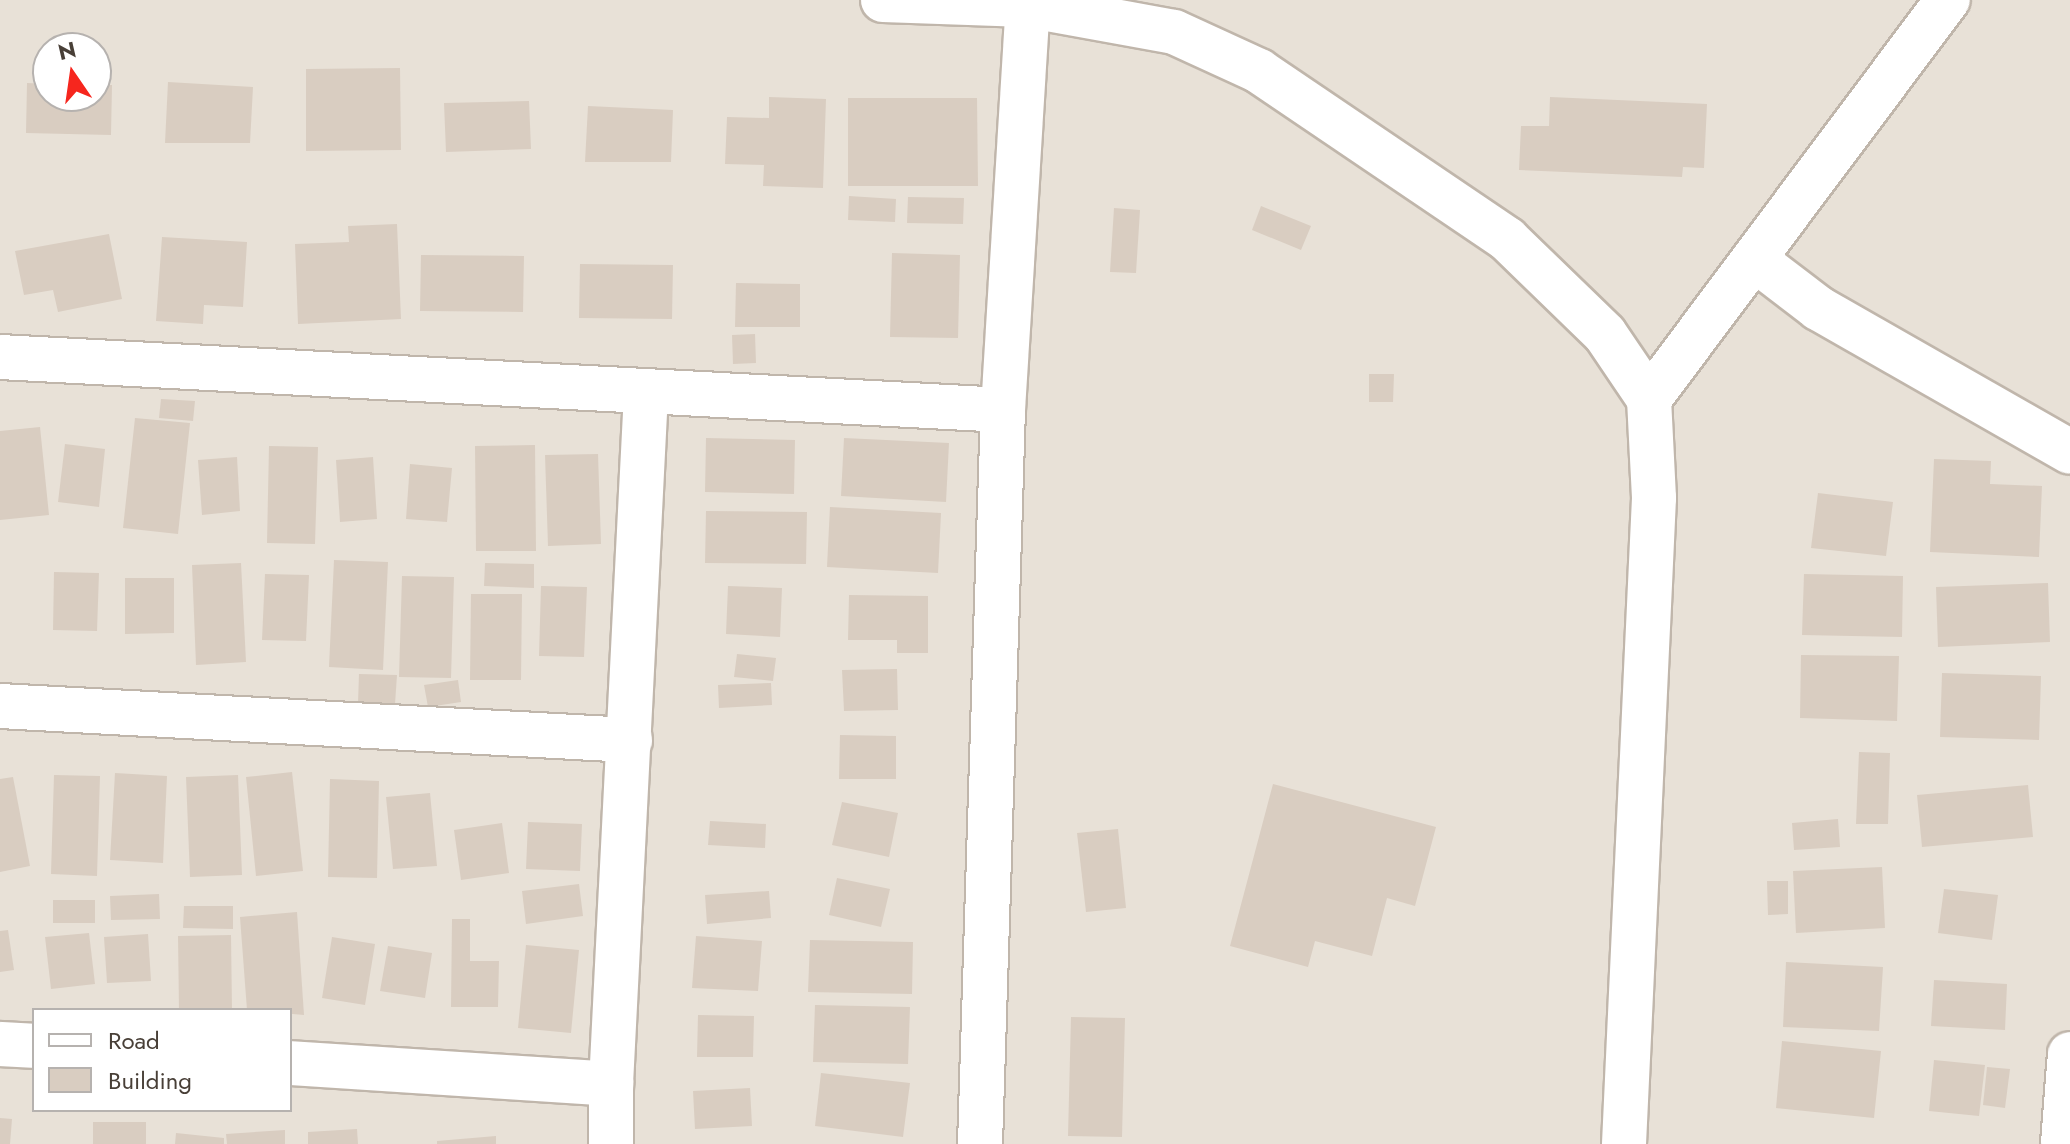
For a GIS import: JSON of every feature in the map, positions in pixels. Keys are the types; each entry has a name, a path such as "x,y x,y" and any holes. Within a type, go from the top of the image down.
{"street":[{"path":"883,0 1027,2 1174,32 1308,102 1507,239 1605,334 1649,399 1654,498 1624,1144"},
{"path":"1649,399 1948,0"},
{"path":"980,1144 1003,410 1027,2"},
{"path":"1754,259 1818,308 2070,452"},
{"path":"0,357 646,394 1003,410"},
{"path":"611,1144 611,1084 646,394"},
{"path":"0,706 630,740"},
{"path":"0,1044 32,1046"},
{"path":"2063,1144 2070,1054"},
{"path":"292,1063 611,1084"}],"shaded area":[{"path":"0,0 2070,0 2070,1144 0,1144"}],"building":[{"path":"400,68 401,150 306,151 306,69"},
{"path":"168,82 253,87 250,143 165,143"},
{"path":"27,83 32,83 32,112 111,112 111,135 26,133"},
{"path":"769,97 826,99 823,188 763,186 764,165 725,164 727,117 769,118"},
{"path":"1550,97 1707,104 1704,168 1683,167 1682,177 1519,170 1521,126 1549,126"},
{"path":"848,98 977,98 978,186 848,186"},
{"path":"529,101 531,149 446,152 444,103"},
{"path":"588,106 673,110 671,162 585,162"},
{"path":"849,196 896,199 895,222 848,220"},
{"path":"908,197 964,198 963,224 907,223"},
{"path":"1261,206 1311,226 1301,250 1252,230"},
{"path":"1114,208 1140,210 1136,273 1110,272"},
{"path":"397,224 401,319 298,324 295,244 349,242 348,226"},
{"path":"109,234 122,299 58,312 53,290 24,295 15,251"},
{"path":"162,237 247,242 243,307 204,305 203,324 156,321"},
{"path":"892,253 960,255 958,338 890,337"},
{"path":"421,255 524,256 523,312 420,311"},
{"path":"580,264 673,265 672,319 579,318"},
{"path":"736,283 800,284 800,327 735,327"},
{"path":"755,334 756,363 733,364 732,335"},
{"path":"1369,374 1394,374 1393,402 1369,402"},
{"path":"161,399 195,401 193,421 159,418"},
{"path":"135,418 190,423 178,534 123,528"},
{"path":"40,427 49,515 0,520 0,431"},
{"path":"706,438 795,440 794,494 705,492"},
{"path":"844,438 949,443 946,502 841,496"},
{"path":"65,444 105,449 99,507 58,502"},
{"path":"535,445 536,551 476,551 475,446"},
{"path":"269,446 318,447 315,544 267,543"},
{"path":"598,454 601,544 548,546 545,455"},
{"path":"237,457 240,511 202,515 198,460"},
{"path":"373,457 377,519 340,522 336,460"},
{"path":"1934,459 1991,461 1990,484 2042,486 2039,557 1930,552"},
{"path":"410,464 452,468 447,522 406,519"},
{"path":"1818,493 1893,502 1886,556 1811,548"},
{"path":"830,507 941,513 938,573 827,567"},
{"path":"706,511 807,512 806,564 705,563"},
{"path":"334,560 388,562 383,670 329,667"},
{"path":"241,563 246,662 196,665 192,565"},
{"path":"485,563 534,564 534,588 484,586"},
{"path":"54,572 99,573 97,631 53,630"},
{"path":"265,574 309,575 306,641 262,640"},
{"path":"1804,574 1903,576 1902,637 1802,635"},
{"path":"402,576 454,577 451,678 399,677"},
{"path":"125,578 174,578 174,633 125,634"},
{"path":"2048,583 2050,642 1938,647 1936,587"},
{"path":"541,586 587,587 584,657 539,656"},
{"path":"728,586 782,588 780,637 726,634"},
{"path":"471,594 522,594 521,680 470,680"},
{"path":"849,595 928,596 928,653 897,653 897,640 848,640"},
{"path":"737,654 776,658 773,681 734,677"},
{"path":"1801,655 1899,656 1897,721 1800,718"},
{"path":"897,669 898,710 844,711 842,670"},
{"path":"1942,673 2041,676 2039,740 1940,737"},
{"path":"359,674 397,675 395,704 358,703"},
{"path":"458,680 461,702 428,707 424,685"},
{"path":"771,683 772,705 719,708 718,685"},
{"path":"840,735 896,736 896,779 839,779"},
{"path":"1859,752 1890,753 1888,824 1856,824"},
{"path":"292,772 303,871 256,876 246,777"},
{"path":"115,773 167,776 163,863 110,860"},
{"path":"54,775 100,776 97,876 51,874"},
{"path":"238,775 242,875 190,877 186,777"},
{"path":"13,777 30,866 0,872 0,779"},
{"path":"330,779 379,781 377,878 328,877"},
{"path":"1273,784 1436,827 1415,906 1387,898 1372,956 1315,941 1308,967 1230,946"},
{"path":"2028,785 2033,837 1922,847 1917,795"},
{"path":"430,793 437,866 393,869 386,797"},
{"path":"842,802 898,813 889,857 832,845"},
{"path":"1838,819 1840,847 1794,850 1792,823"},
{"path":"710,821 766,824 765,848 708,845"},
{"path":"528,822 582,824 580,871 526,869"},
{"path":"502,823 509,873 461,880 454,830"},
{"path":"1118,829 1126,908 1086,912 1077,833"},
{"path":"1882,867 1885,928 1796,933 1793,871"},
{"path":"837,878 890,889 881,927 829,915"},
{"path":"1767,881 1788,881 1788,914 1768,915"},
{"path":"579,884 583,916 526,924 522,891"},
{"path":"1944,889 1998,895 1992,940 1938,933"},
{"path":"769,891 771,918 707,924 705,895"},
{"path":"159,894 160,919 111,920 110,896"},
{"path":"53,900 95,900 95,923 53,923"},
{"path":"184,906 233,906 233,929 183,928"},
{"path":"297,912 304,1015 292,1014 292,1008 247,1008 240,917"},
{"path":"452,919 470,919 470,961 499,961 498,1007 451,1007"},
{"path":"8,930 14,970 0,972 0,931"},
{"path":"89,933 95,984 51,989 45,937"},
{"path":"148,934 151,981 107,983 104,937"},
{"path":"231,935 232,1008 179,1008 178,936"},
{"path":"696,936 762,941 758,991 692,988"},
{"path":"332,937 375,944 365,1005 322,998"},
{"path":"810,940 913,942 912,994 808,992"},
{"path":"526,945 579,950 571,1033 518,1028"},
{"path":"388,946 432,953 425,998 380,991"},
{"path":"1786,962 1883,967 1879,1031 1783,1027"},
{"path":"1934,980 2007,984 2005,1030 1931,1026"},
{"path":"815,1005 910,1007 908,1064 813,1062"},
{"path":"698,1015 754,1016 753,1057 697,1057"},
{"path":"1071,1017 1125,1018 1122,1137 1068,1136"},
{"path":"1782,1041 1881,1051 1874,1118 1776,1108"},
{"path":"1934,1060 1985,1065 1979,1116 1929,1111"},
{"path":"1987,1067 2010,1069 2005,1108 1983,1105"},
{"path":"821,1073 910,1083 903,1137 815,1126"},
{"path":"750,1088 752,1126 695,1129 693,1091"},
{"path":"0,1118 12,1119 10,1144 0,1144"},
{"path":"93,1122 146,1122 146,1144 93,1144"},
{"path":"357,1129 358,1144 308,1144 308,1132"},
{"path":"285,1130 285,1144 227,1144 226,1134"},
{"path":"176,1133 224,1138 224,1144 175,1144"},
{"path":"496,1136 496,1144 437,1144 437,1141"}]}
